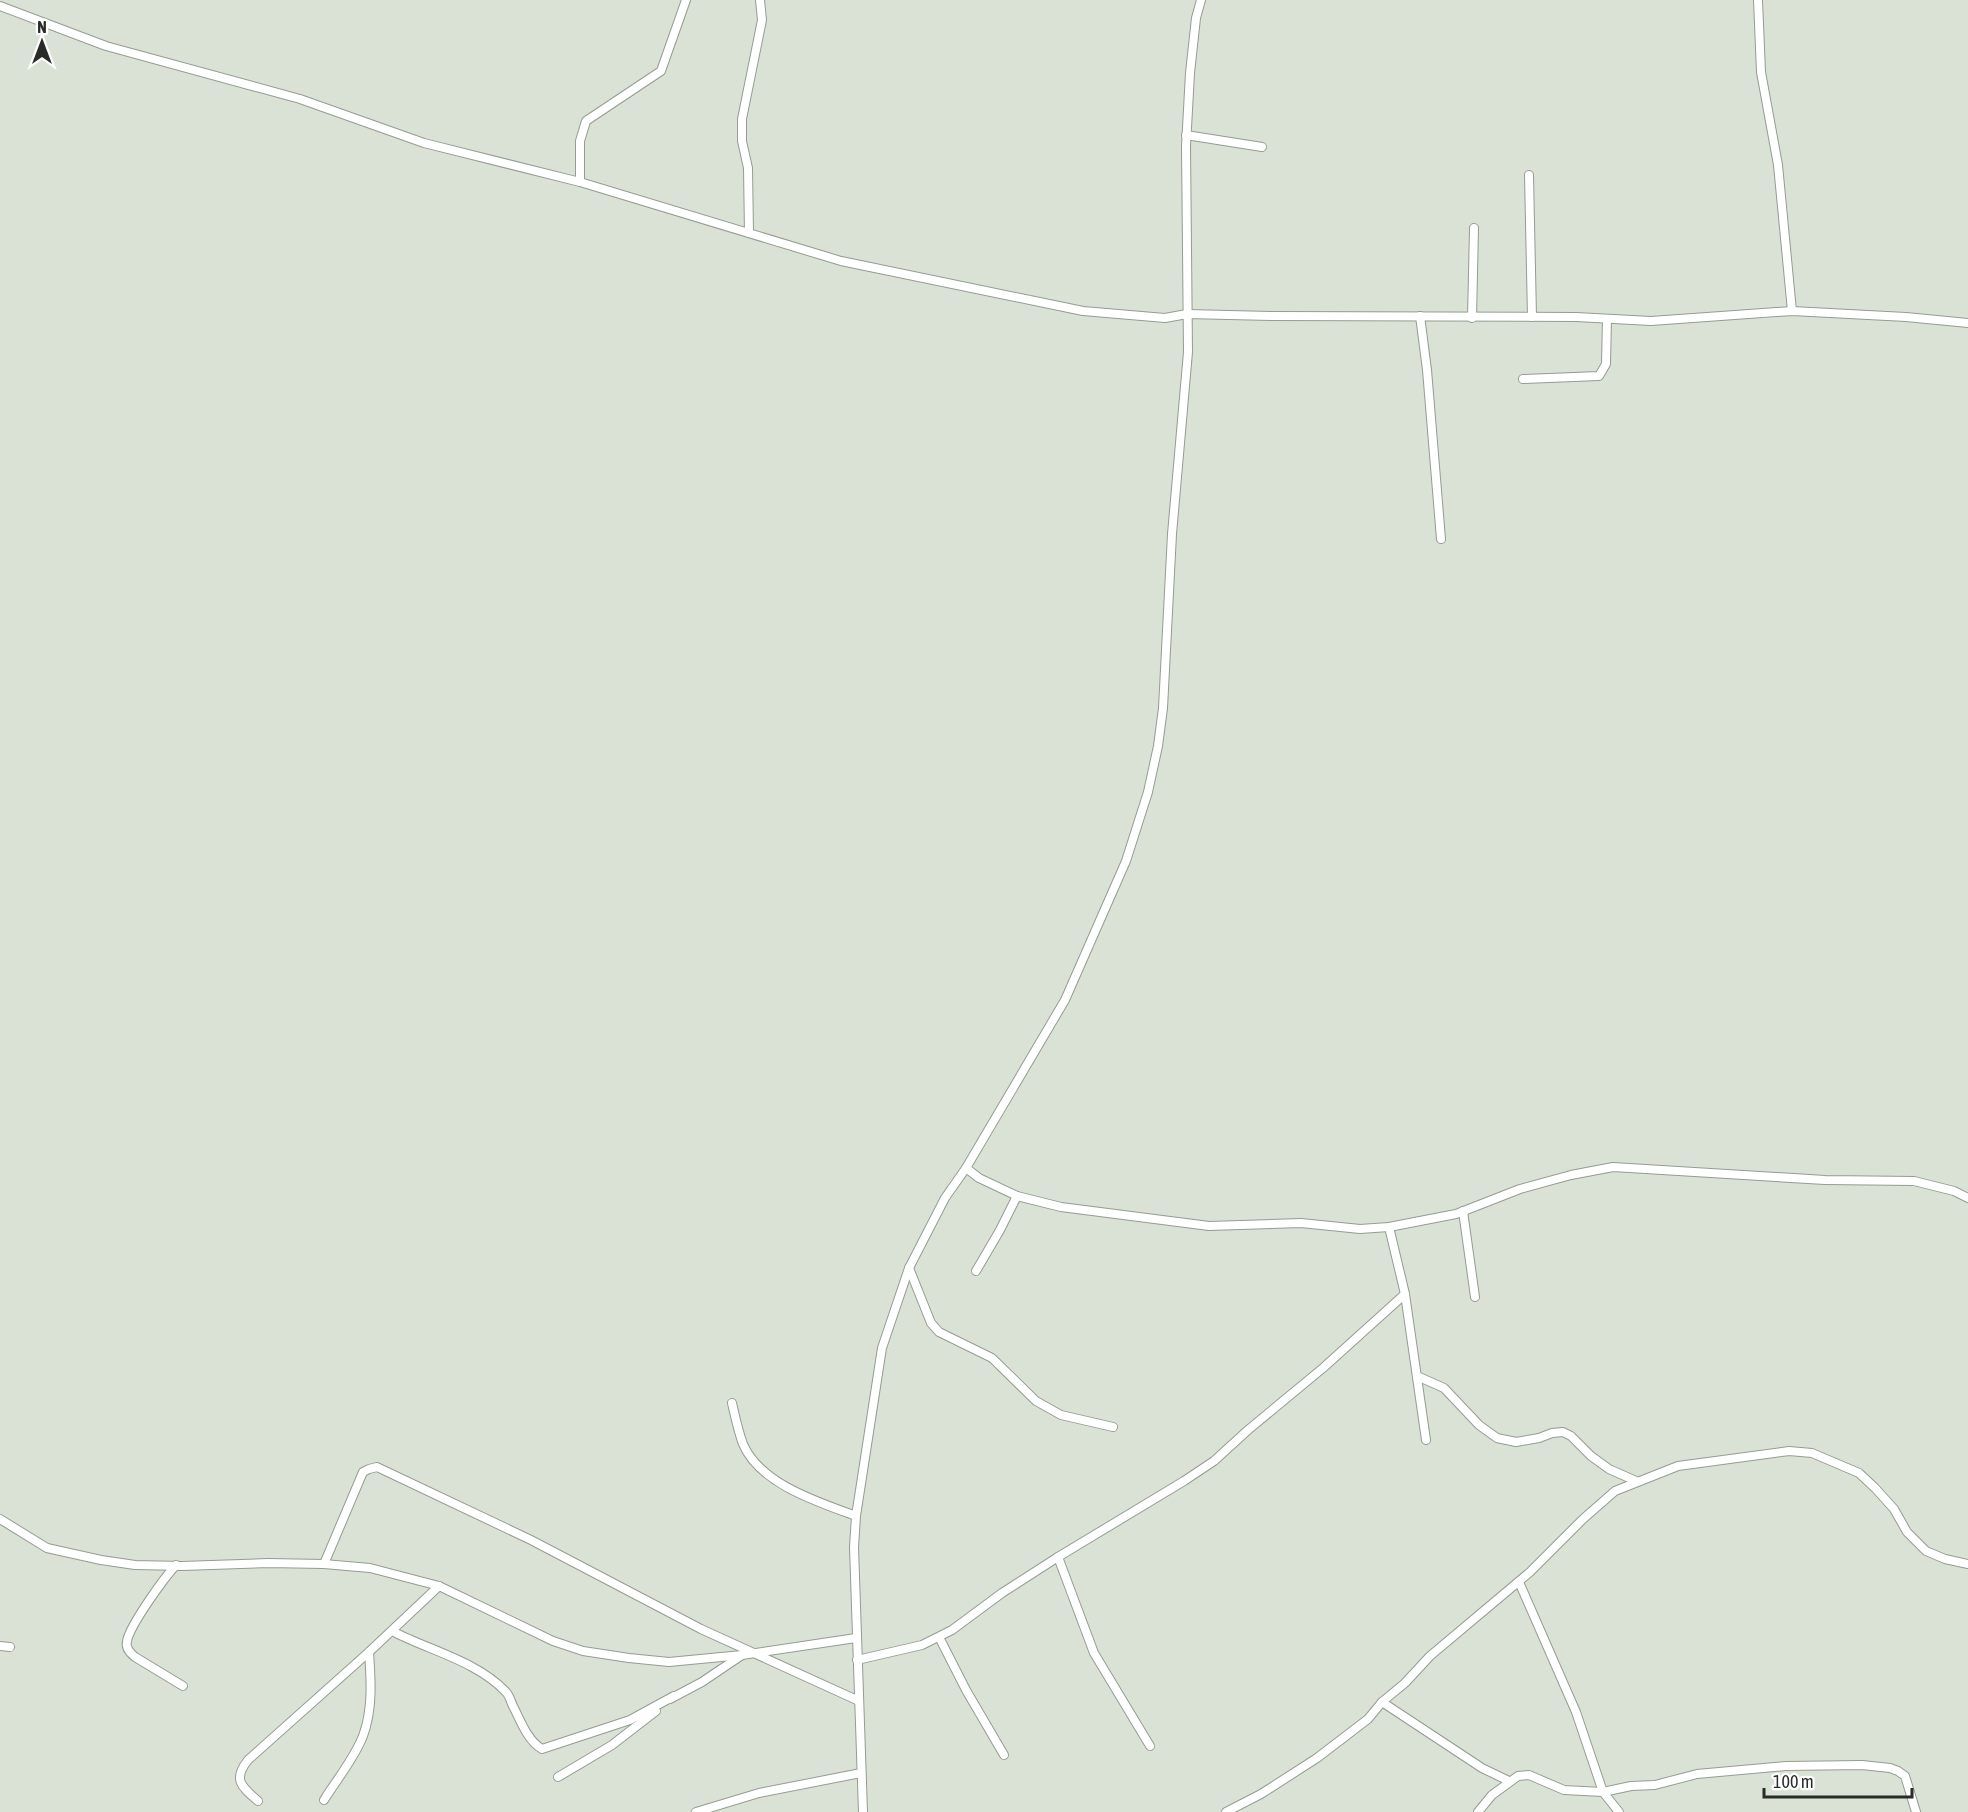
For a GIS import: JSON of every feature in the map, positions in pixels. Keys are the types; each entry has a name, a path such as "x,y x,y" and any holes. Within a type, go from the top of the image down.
{"street":[{"path":"580,182 580,141 586,121 661,71 686,0"},
{"path":"749,233 748,168 742,141 742,119 762,20 760,0"},
{"path":"863,1812 854,1547 856,1516 882,1348 909,1268 945,1198 966,1168 1065,1000 1126,861 1148,792 1158,746 1163,708 1172,534 1188,352 1186,135 1196,18 1201,0"},
{"path":"1758,0 1761,72 1778,165 1792,310"},
{"path":"0,6 106,46 300,99 424,143 580,182 841,261 1083,311 1165,318 1187,314 1532,317 1651,321 1792,310 1968,323"},
{"path":"1186,135 1262,147"},
{"path":"1529,175 1532,317"},
{"path":"1472,318 1474,228"},
{"path":"1420,316 1427,370 1441,539"},
{"path":"1523,379 1599,376 1605,364 1608,319"},
{"path":"966,1168 979,1178 1017,1196 1061,1207 1209,1226 1301,1223 1360,1229 1389,1227 1462,1211 1570,1175 1613,1167 1825,1180 1914,1181 1954,1191 1968,1198"},
{"path":"976,1271 1017,1196"},
{"path":"1462,1211 1475,1297"},
{"path":"1389,1227 1405,1294 1426,1440"},
{"path":"909,1268 931,1323 939,1332 992,1358 1036,1401 1061,1415 1113,1427"},
{"path":"857,1660 922,1645 939,1636 1058,1557 1214,1461 1405,1294"},
{"path":"1417,1376 1444,1388 1479,1425 1497,1438 1516,1442 1563,1432 1571,1436 1591,1456 1609,1469 1636,1481"},
{"path":"732,1403 744,1445 754,1462 780,1483 814,1501 856,1516"},
{"path":"1226,1812 1261,1794 1317,1758 1368,1719 1382,1702 1405,1683 1430,1656 1519,1582 1615,1491 1678,1466 1789,1451 1812,1453 1859,1473 1894,1509 1907,1532 1926,1551 1945,1559 1968,1564"},
{"path":"324,1564 363,1472 377,1467 531,1540 752,1654 859,1701"},
{"path":"0,1519 47,1548 135,1565 257,1563 324,1564 370,1568 439,1586 553,1641 583,1651 669,1662 752,1654 856,1638"},
{"path":"1058,1557 1094,1653 1150,1746"},
{"path":"176,1565 162,1581 127,1641 129,1652 183,1686"},
{"path":"1519,1582 1576,1712 1603,1792 1619,1812"},
{"path":"258,1801 245,1790 240,1781 240,1769 439,1586"},
{"path":"392,1631 482,1673 507,1692 533,1743 542,1749 630,1720 702,1682 742,1655"},
{"path":"939,1636 966,1690 1004,1755"},
{"path":"0,1646 10,1647"},
{"path":"324,1800 358,1747 364,1733 372,1688 369,1652"},
{"path":"558,1777 612,1745 674,1696"},
{"path":"1382,1702 1472,1762 1509,1781"},
{"path":"1478,1812 1492,1795 1518,1776 1529,1775 1564,1790 1603,1792 1631,1786 1655,1785 1697,1774 1786,1766 1862,1765 1890,1768 1905,1776 1916,1812"},
{"path":"696,1812 759,1793 861,1773"}]}
